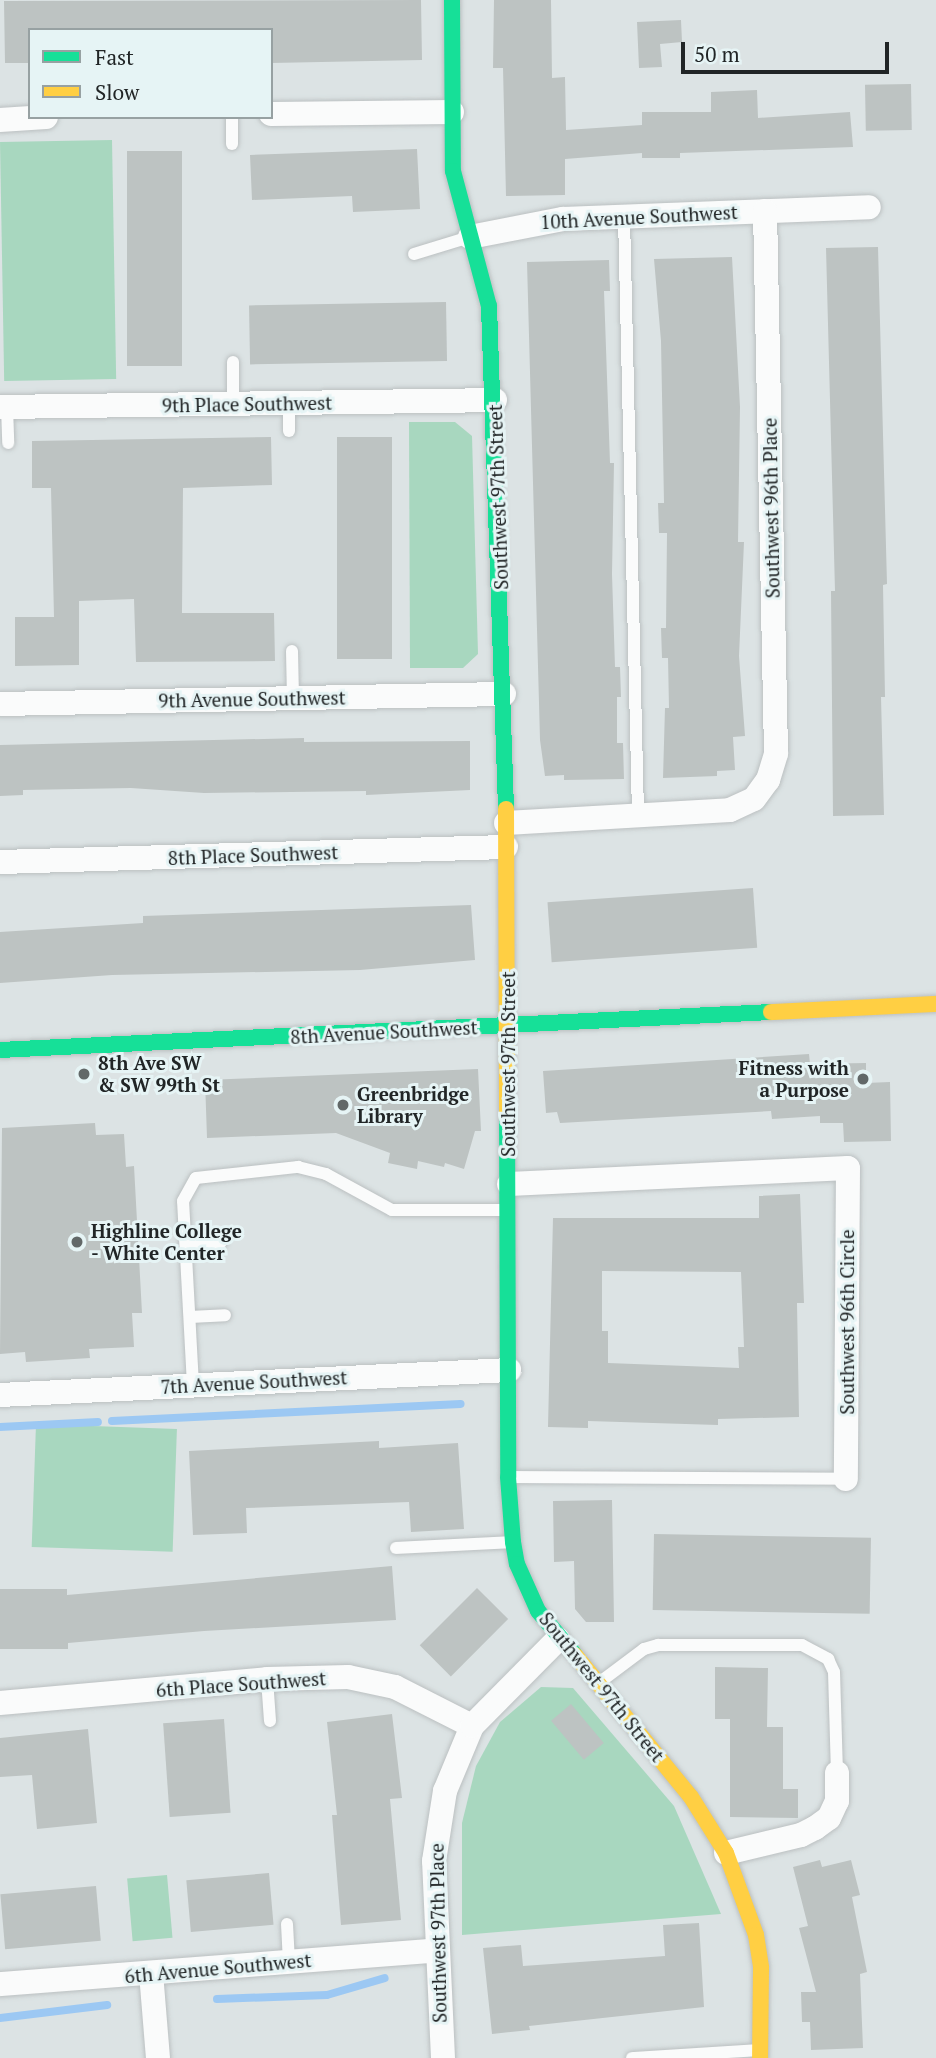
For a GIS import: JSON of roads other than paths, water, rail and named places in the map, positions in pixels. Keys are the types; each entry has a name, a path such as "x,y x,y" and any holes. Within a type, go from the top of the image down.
{"street":[{"name":"Southwest 97th Street","path":"452,0 453,171 489,306 495,400 504,695 509,1026 508,1477 513,1542 527,1590 558,1639 691,1797 726,1853 756,1935 761,1968 760,2054"},
{"path":"273,114 452,111"},
{"path":"0,120 28,118"},
{"name":"10th Avenue Southwest","path":"470,237 530,223 624,216 869,207"},
{"name":"Southwest 96th Place","path":"754,799 768,780 776,753 765,211"},
{"name":"9th Place Southwest","path":"4,407 495,400"},
{"name":"9th Avenue Southwest","path":"0,704 504,695"},
{"name":"8th Place Southwest","path":"0,862 506,835 638,815 730,810 754,799"},
{"name":"8th Avenue Southwest","path":"0,1051 936,1004"},
{"name":"Southwest 96th Circle","path":"509,1184 848,1168 846,1479"},
{"name":"7th Avenue Southwest","path":"0,1395 509,1370"},
{"name":"Southwest 97th Place","path":"443,2058 437,1950 437,1826 445,1791 472,1726 558,1639"},
{"name":"6th Place Southwest","path":"0,1703 267,1679 368,1680 421,1698 472,1726"},
{"path":"726,1853 801,1835 829,1818 837,1801 838,1773"},
{"name":"6th Avenue Southwest","path":"0,1984 437,1950"},
{"path":"150,1973 158,2058"}],"lane":[{"path":"232,119 232,144"},
{"path":"624,216 638,815"},
{"name":"10th Avenue Southwest","path":"414,254 470,237"},
{"path":"233,362 233,404"},
{"path":"289,404 289,432"},
{"path":"4,407 8,443"},
{"path":"292,651 293,698"},
{"path":"194,1385 185,1192 204,1174 298,1167 326,1174 392,1210 509,1210"},
{"path":"186,1244 221,1242"},
{"path":"190,1317 225,1315"},
{"name":"Southwest 96th Circle","path":"508,1477 846,1479"},
{"path":"396,1548 513,1542"},
{"path":"597,1685 644,1649 658,1645 802,1645 828,1659 834,1672 838,1773"},
{"path":"267,1679 270,1721"},
{"path":"287,1924 289,1962"},
{"path":"632,2058 760,2054"}],"waterway":[{"path":"112,1421 461,1404"},
{"path":"0,1427 98,1422"},
{"path":"217,1999 327,1995 385,1978"},
{"path":"0,2018 107,2005"}],"place":[{"name":"8th Ave SW & SW 99th St","path":"84,1074"},
{"name":"Fitness with a Purpose","path":"863,1079"},
{"name":"Greenbridge Library","path":"343,1105"},
{"name":"Highline College - White Center","path":"77,1242"}]}
